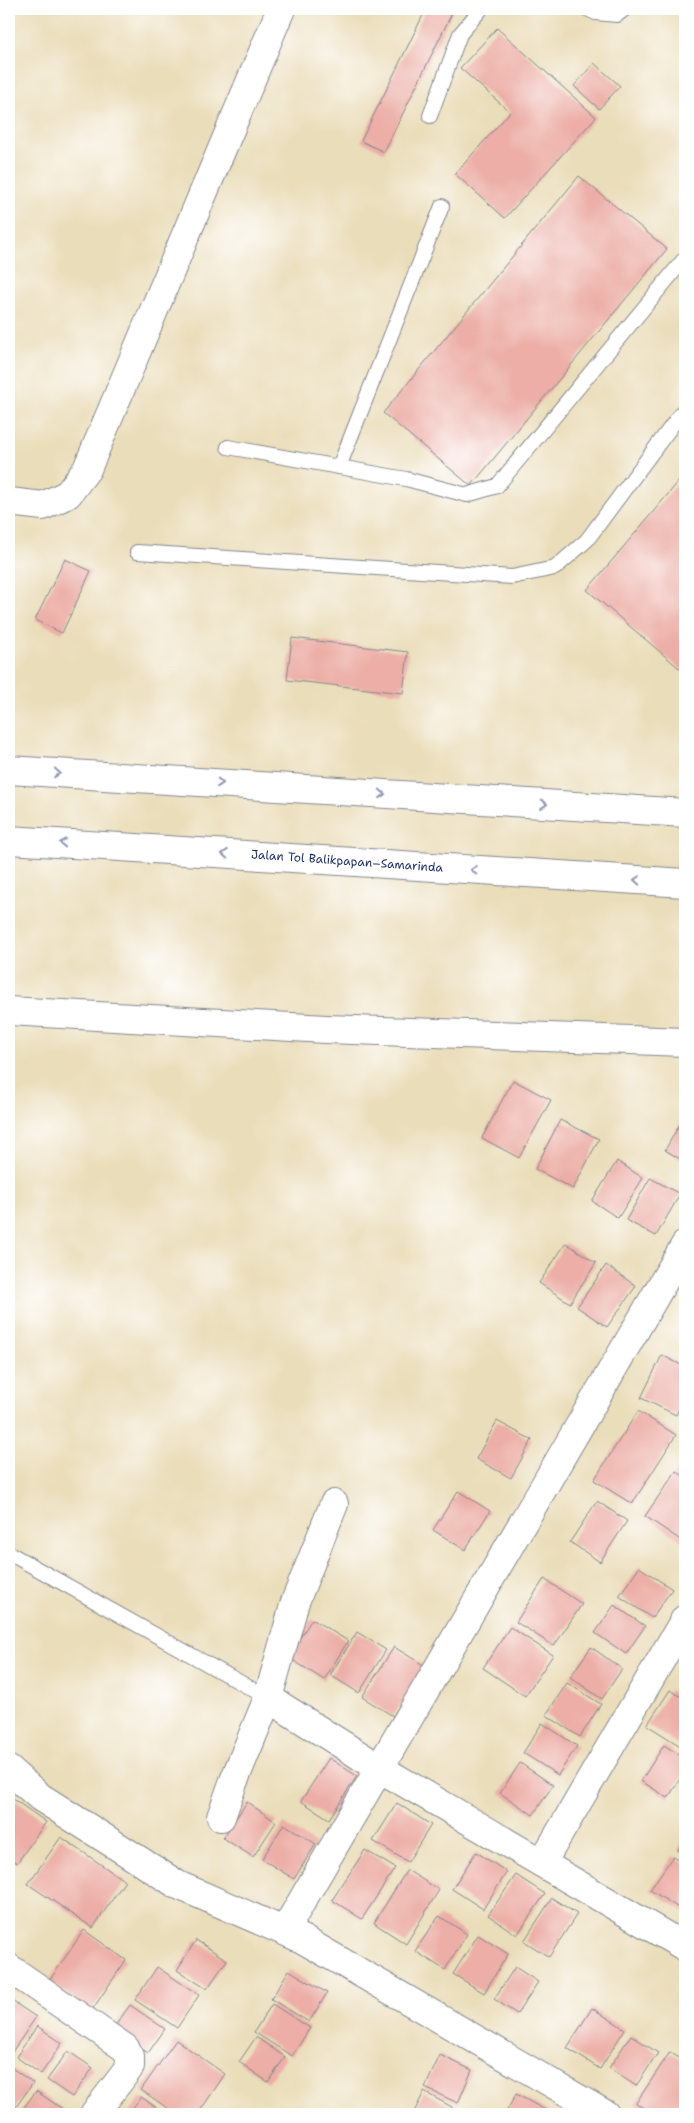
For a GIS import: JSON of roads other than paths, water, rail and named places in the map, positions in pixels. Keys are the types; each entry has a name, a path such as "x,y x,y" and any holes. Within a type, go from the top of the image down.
{"main road":[{"path":"9,502 43,506 68,494 87,469 281,9"},
{"path":"9,770 685,813"},
{"name":"Jalan Tol Balikpapan–Samarinda","path":"9,840 685,883"},
{"path":"9,1011 326,1029 685,1042"},
{"path":"285,1930 381,1769 685,1245"},
{"path":"221,1818 233,1783 268,1698 296,1602 334,1504"},
{"path":"542,1863 685,1619"},
{"path":"268,1698 381,1769 685,1947"},
{"path":"9,1770 40,1797 178,1885 285,1930 591,2111"},
{"path":"9,1968 125,2048 130,2056 130,2067 94,2114"}],"lane":[{"path":"430,116 460,34 481,9"},
{"path":"587,9 596,13 617,16 625,9"},
{"path":"339,466 442,206"},
{"path":"228,447 406,479 467,495 497,486 685,258"},
{"path":"137,552 512,577 555,568 587,540 685,408"},
{"path":"9,1553 268,1698"}]}
